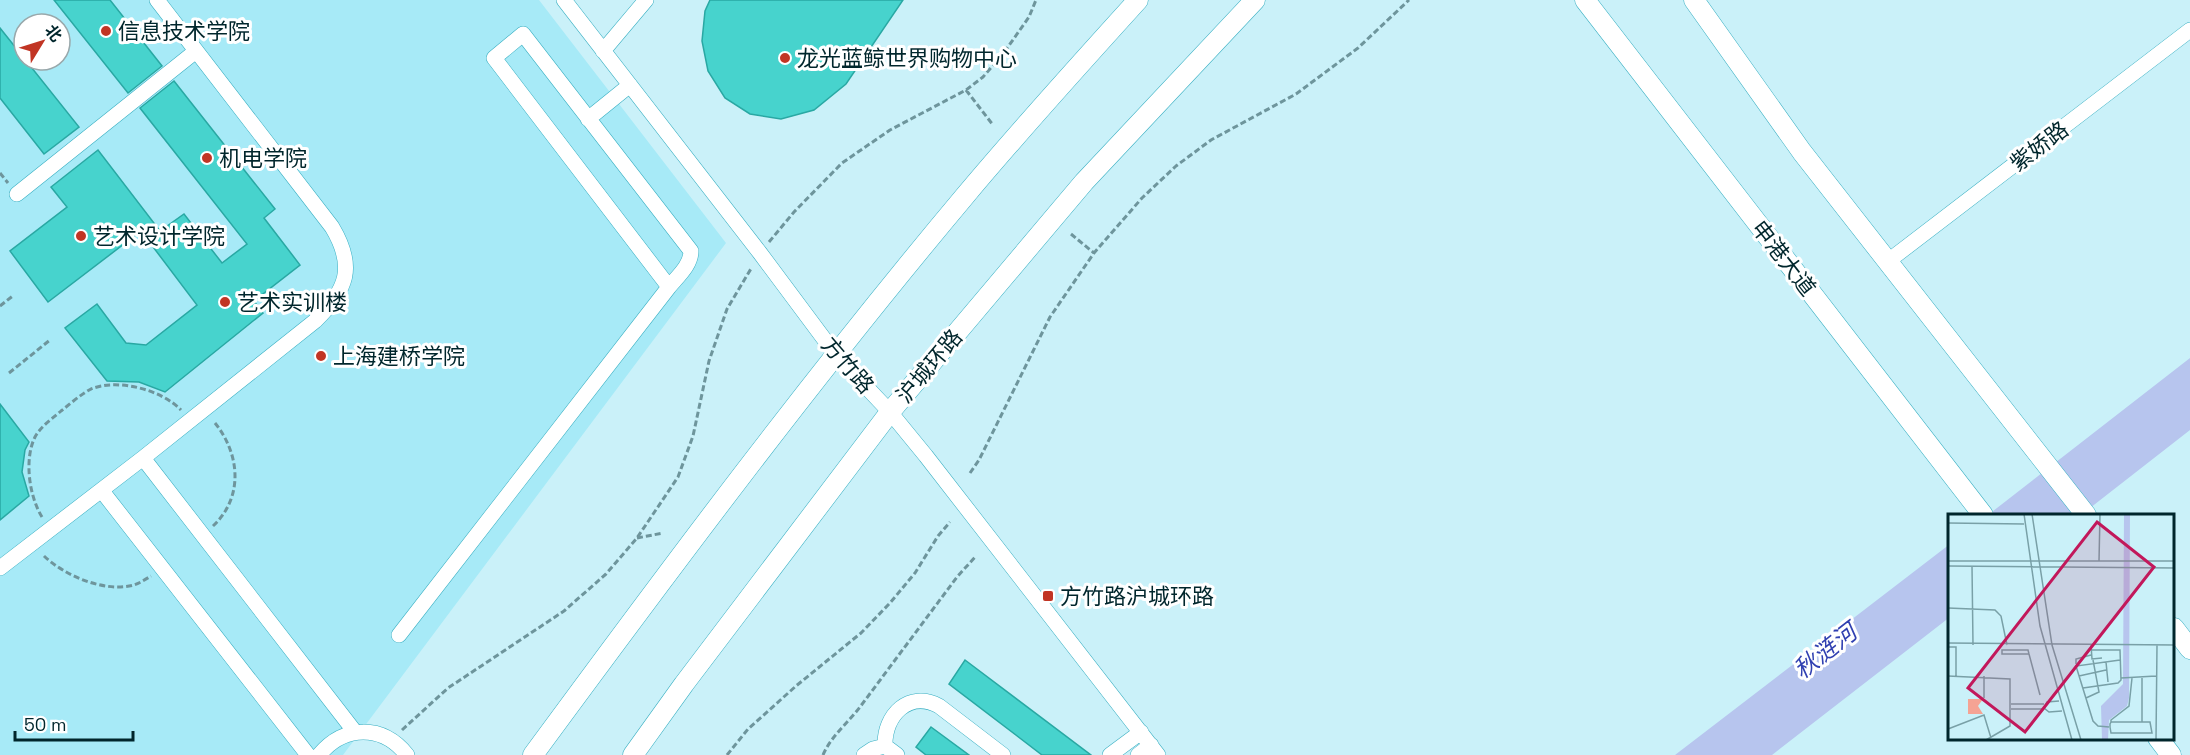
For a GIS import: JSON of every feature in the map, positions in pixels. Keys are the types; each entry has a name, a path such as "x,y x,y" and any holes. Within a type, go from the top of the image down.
{"main road":[{"path":"533,755 699,532 836,355 965,196 1138,0"},
{"name":"沪城环路","path":"633,755 890,412 1084,182 1255,0"},
{"name":"申港大道","path":"1586,0 1982,513"},
{"path":"1694,0 1802,152 2085,514"},
{"path":"2175,629 2190,649"},
{"path":"2160,740 2171,755"}],"street":[{"path":"0,568 102,491 315,321 340,292 346,270 346,256 342,243 332,227 157,0"},
{"name":"方竹路","path":"564,0 836,355 890,412 926,456 1155,750"},
{"path":"603,51 645,0"},
{"name":"紫娇路","path":"1887,262 2190,30"},
{"path":"399,634 688,264 691,258 691,251 523,34 494,58 669,287"},
{"path":"17,194 196,51"},
{"path":"588,118 630,85"},
{"path":"143,458 355,732"},
{"path":"102,491 308,755"},
{"path":"864,755 873,750 891,751 888,726 893,716 902,707 912,702 927,700 939,706 1003,755"},
{"path":"319,755 341,736 355,732 369,732 386,737 407,755"},
{"path":"1110,755 1140,732"},
{"path":"1138,755 1155,750"}],"path":[{"path":"400,732 448,688 564,611 606,574 637,538 678,477 693,436 709,361 727,309 760,253 794,212 842,163 890,130 966,90 983,77 1003,54 1029,17 1036,0"},
{"path":"970,473 979,460 1050,317 1094,253 1142,198 1176,166 1211,140 1296,94 1358,48 1409,0"},
{"path":"966,90 993,125"},
{"path":"1071,234 1094,253"},
{"path":"0,306 14,295"},
{"path":"9,372 50,340"},
{"path":"50,530 37,509 32,492 30,465 32,443 36,434 48,422 89,390 108,386 139,388 159,394 177,405 191,420"},
{"path":"210,528 226,510 233,496 235,485 231,451 224,435 215,423"},
{"path":"727,755 748,729 861,633 890,603 950,522"},
{"path":"637,538 663,533"},
{"path":"44,556 62,571 91,583 133,585 151,576"},
{"path":"823,755 833,736 848,723 957,577 976,556"}],"shaded area":[{"name":"上海建桥学院","path":"0,0 539,0 726,243 343,755 0,755"}],"water":[{"path":"2190,358 2190,430 2082,514 1989,514"},
{"name":"秋涟河","path":"1948,546 1948,619 1772,755 1675,755"}],"building":[{"name":"信息技术学院","path":"54,0 110,0 162,66 128,93 72,23 72,12 64,12"},
{"name":"龙光蓝鲸世界购物中心","path":"710,0 903,0 846,84 814,110 781,119 750,114 725,98 708,71 702,41 705,11"},
{"path":"0,28 12,43 12,72 35,72 79,127 44,154 0,98"},
{"path":"174,81 275,209 264,218 300,265 254,301 263,313 165,392 139,382 107,381 65,328 97,304 126,343 146,345 197,305 141,231 48,302 10,251 67,207 51,187 98,150 160,231 184,214 222,263 247,244 140,108"},
{"path":"0,404 29,442 25,450 22,472 29,496 0,520"},
{"path":"965,660 1091,755 1042,755 949,684"},
{"path":"931,727 969,755 926,755 916,747"}],"place":[{"name":"信息技术学院","path":"106,31"},
{"name":"龙光蓝鲸世界购物中心","path":"785,58"},
{"name":"机电学院","path":"207,158"},
{"name":"艺术设计学院","path":"81,236"},
{"name":"艺术实训楼","path":"225,302"},
{"name":"上海建桥学院","path":"321,356"},
{"name":"方竹路沪城环路","path":"1048,596"}]}
